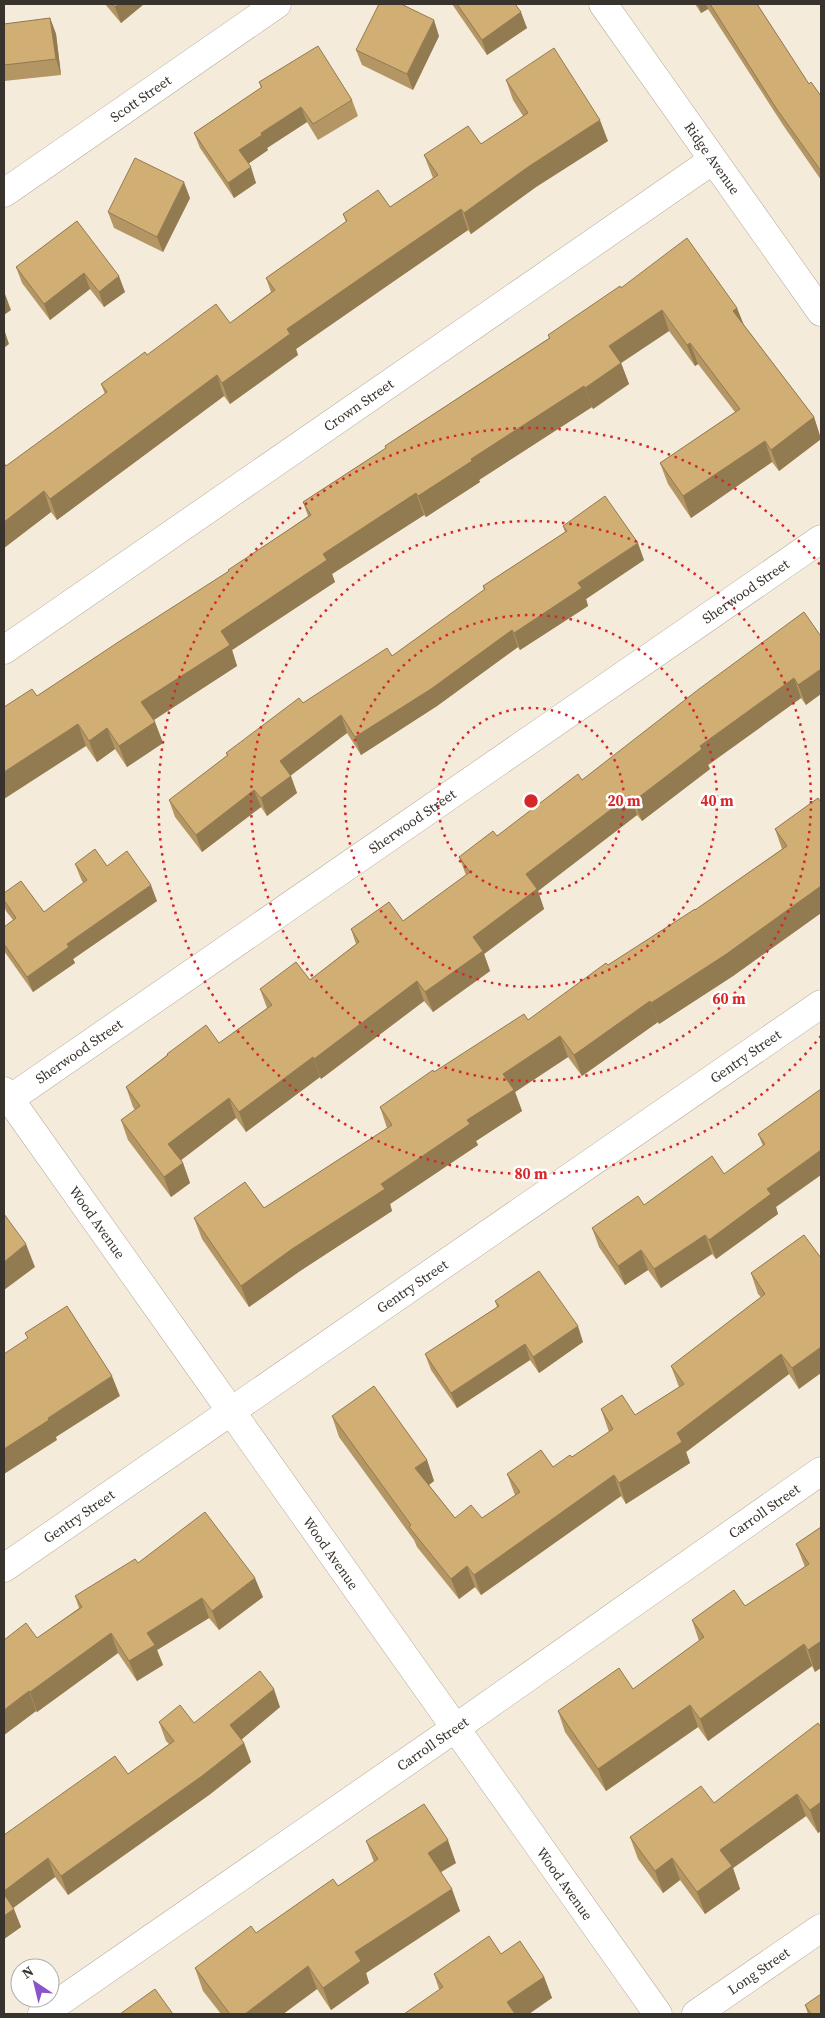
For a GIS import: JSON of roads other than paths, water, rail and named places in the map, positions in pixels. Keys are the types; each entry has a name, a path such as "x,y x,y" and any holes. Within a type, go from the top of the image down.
{"street":[{"name":"Scott Street","path":"4,193 277,4"},
{"name":"Ridge Avenue","path":"603,4 821,312"},
{"name":"Crown Street","path":"4,650 713,160"},
{"name":"Sherwood Street","path":"6,1098 821,539"},
{"name":"Gentry Street","path":"4,1568 821,1004"},
{"name":"Wood Avenue","path":"6,1098 231,1411 454,1729 658,2014"},
{"name":"Carroll Street","path":"42,2014 454,1729 821,1471"},
{"name":"Long Street","path":"696,2014 821,1928"}]}
